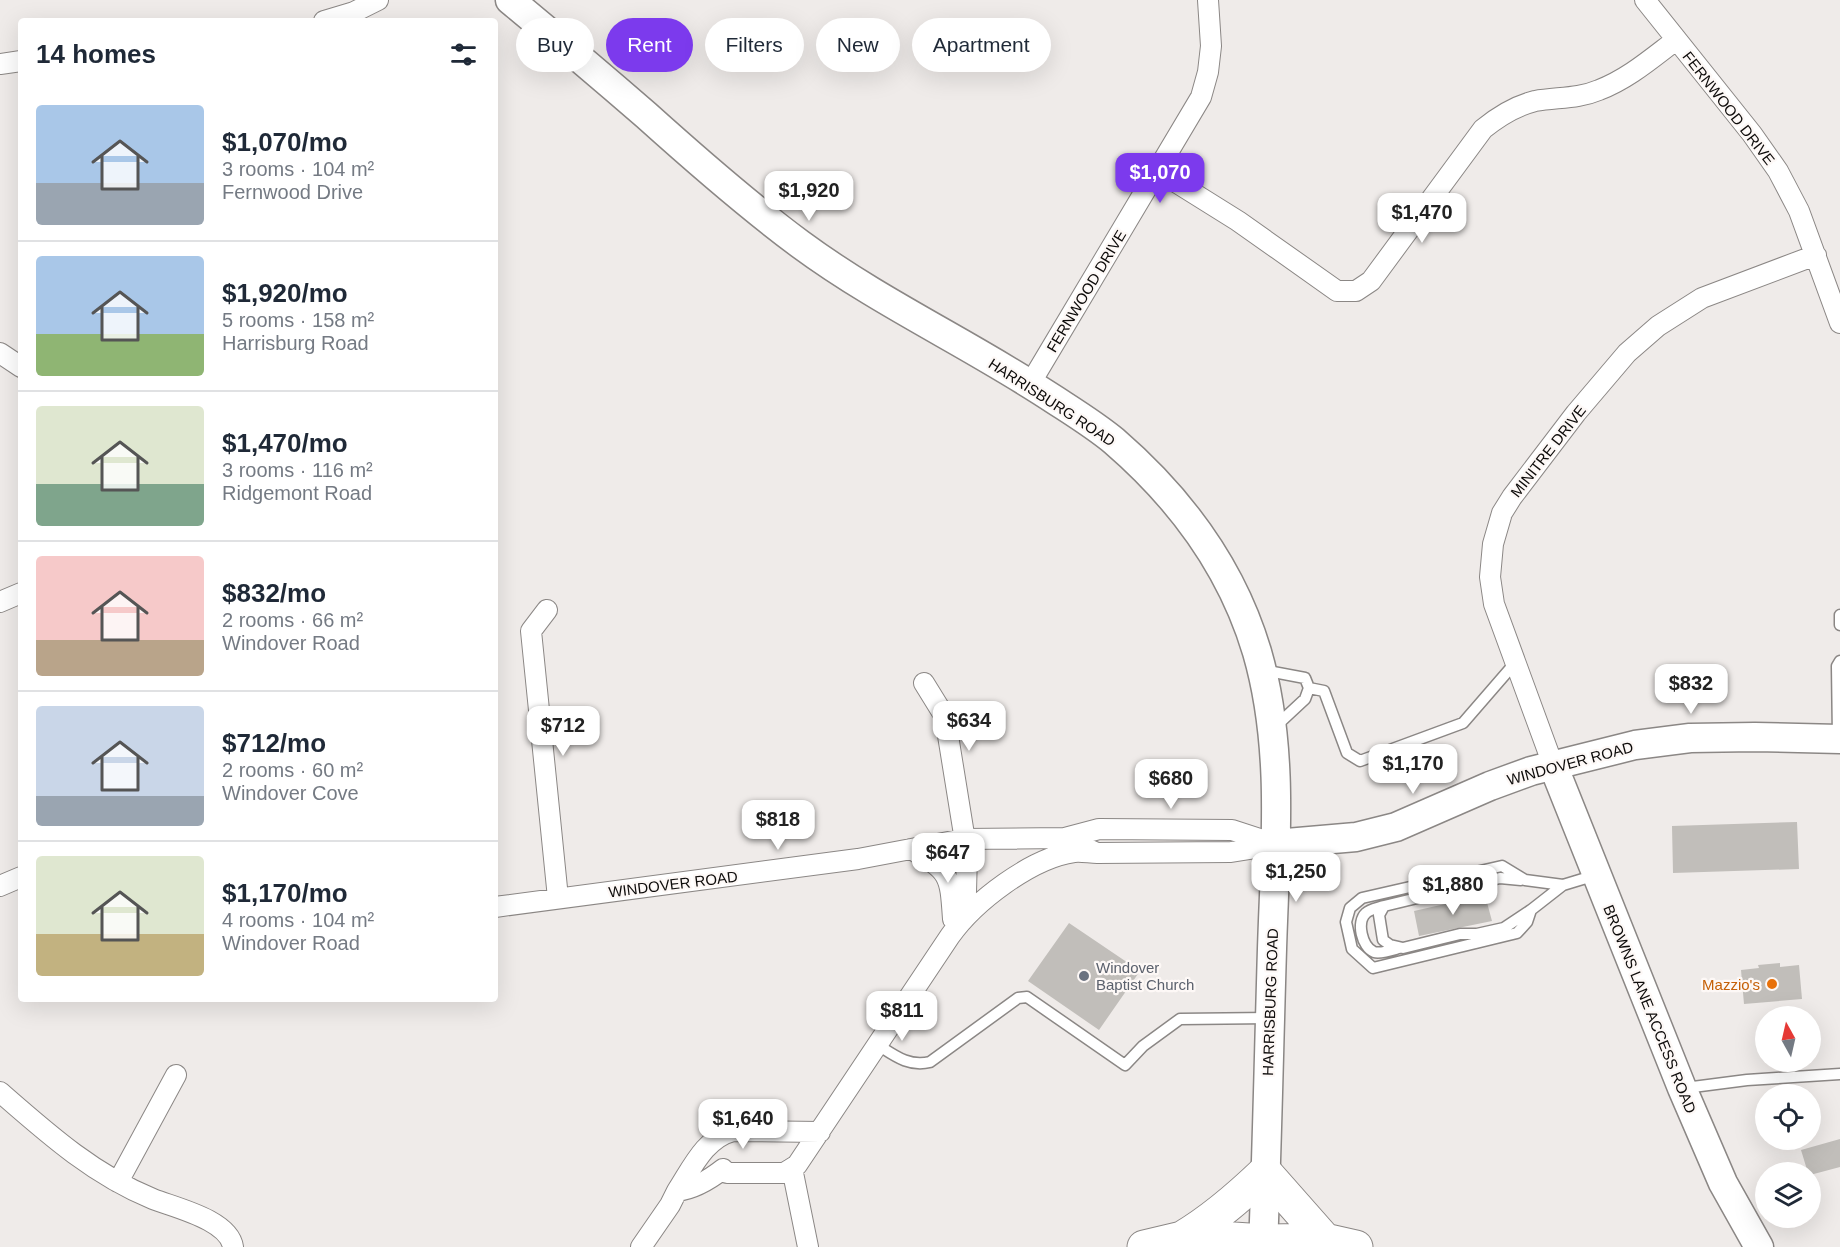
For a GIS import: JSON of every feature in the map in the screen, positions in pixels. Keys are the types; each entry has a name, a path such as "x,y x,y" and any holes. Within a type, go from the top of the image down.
{"highway":[{"path":"1144,1247 1182,1238 1208,1223 1232,1204 1265,1172 1325,1240"},
{"path":"1182,1238 1264,1244 1325,1240 1356,1247"}],"main road":[{"name":"HARRISBURG ROAD","path":"510,0 752,208 804,247 879,295 1030,384 1111,439 1154,478 1183,509 1227,576 1247,623 1261,669 1275,753 1275,844 1264,1244"},
{"name":"WINDOVER ROAD","path":"1275,844 1356,837 1396,827 1490,786 1553,765 1635,744 1689,738 1755,737 1839,740"},
{"name":"BROWNS LANE ACCESS ROAD","path":"1553,765 1682,1088 1723,1183 1759,1247"}],"street":[{"path":"334,18 354,12 378,0"},
{"name":"FERNWOOD DRIVE","path":"1030,384 1201,97 1208,72 1211,46 1208,0"},
{"name":"FERNWOOD DRIVE","path":"1645,0 1752,134 1778,171 1799,211 1840,323"},
{"path":"1158,171 1238,221 1337,291 1356,291 1371,281 1483,129 1498,116 1536,101 1579,97 1600,90 1624,78 1676,40"},
{"path":"0,64 18,62"},
{"name":"MINITRE DRIVE","path":"1553,765 1494,604 1490,577 1493,544 1497,527 1512,497 1576,413 1627,353 1658,326 1702,298 1816,255"},
{"path":"0,353 18,365"},
{"path":"0,602 18,594"},
{"path":"547,610 531,631 558,898"},
{"path":"924,683 945,717 967,854 966,892 954,931"},
{"name":"WINDOVER ROAD","path":"498,907 817,865 964,839 1065,837 1099,829 1232,830 1275,844"},
{"name":"WINDOVER ROAD","path":"1065,837 1097,853 1231,852 1275,844"},
{"path":"910,849 935,863 951,885 954,931"},
{"path":"710,1144 727,1173 784,1173 796,1166 954,931 974,910 1011,879 1048,860 1075,852 1097,853"},
{"path":"0,886 18,878"},
{"path":"118,1182 176,1075"},
{"path":"0,1092 88,1165 151,1199 218,1226 230,1237 233,1247"},
{"path":"641,1247 713,1139 723,1133 733,1131 820,1132"},
{"path":"792,1168 808,1247"},
{"path":"677,1191 687,1190 708,1180 723,1169"}],"lane":[{"path":"1840,615 1840,625"},
{"path":"1839,740 1837,666 1840,661"},
{"path":"1309,688 1324,691 1347,753 1360,761 1462,723 1515,663"},
{"path":"1261,669 1305,678 1309,688 1305,699 1271,730"},
{"path":"1525,880 1502,866 1362,898 1350,908 1346,922 1352,949 1373,968 1517,933 1527,922 1531,910"},
{"path":"1563,885 1500,878 1384,906 1364,914 1361,924 1363,936 1367,946 1374,952 1384,952 1460,934 1478,934 1504,928 1563,885 1597,875"},
{"path":"1384,906 1379,915 1383,940 1390,945 1403,948"},
{"path":"878,1045 904,1061 918,1065 930,1062 1018,999 1027,997 1125,1065 1143,1046 1180,1019 1270,1018"},
{"path":"1682,1088 1747,1080 1840,1074"}],"building":[{"path":"1797,822 1799,869 1673,873 1672,826"},
{"path":"1485,895 1492,921 1419,936 1414,911"},
{"name":"Windover Baptist Church","path":"1069,923 1140,971 1099,1030 1028,981"},
{"name":"Mazzio's","path":"1780,963 1780,967 1799,965 1802,999 1744,1004 1741,970 1759,968 1758,965"},
{"path":"1840,1139 1840,1167 1821,1172 1821,1162 1805,1162 1801,1150 1821,1150 1821,1144"}],"place":[{"name":"Windover Baptist Church","path":"1084,976"},
{"name":"Mazzio's","path":"1772,984"}]}
